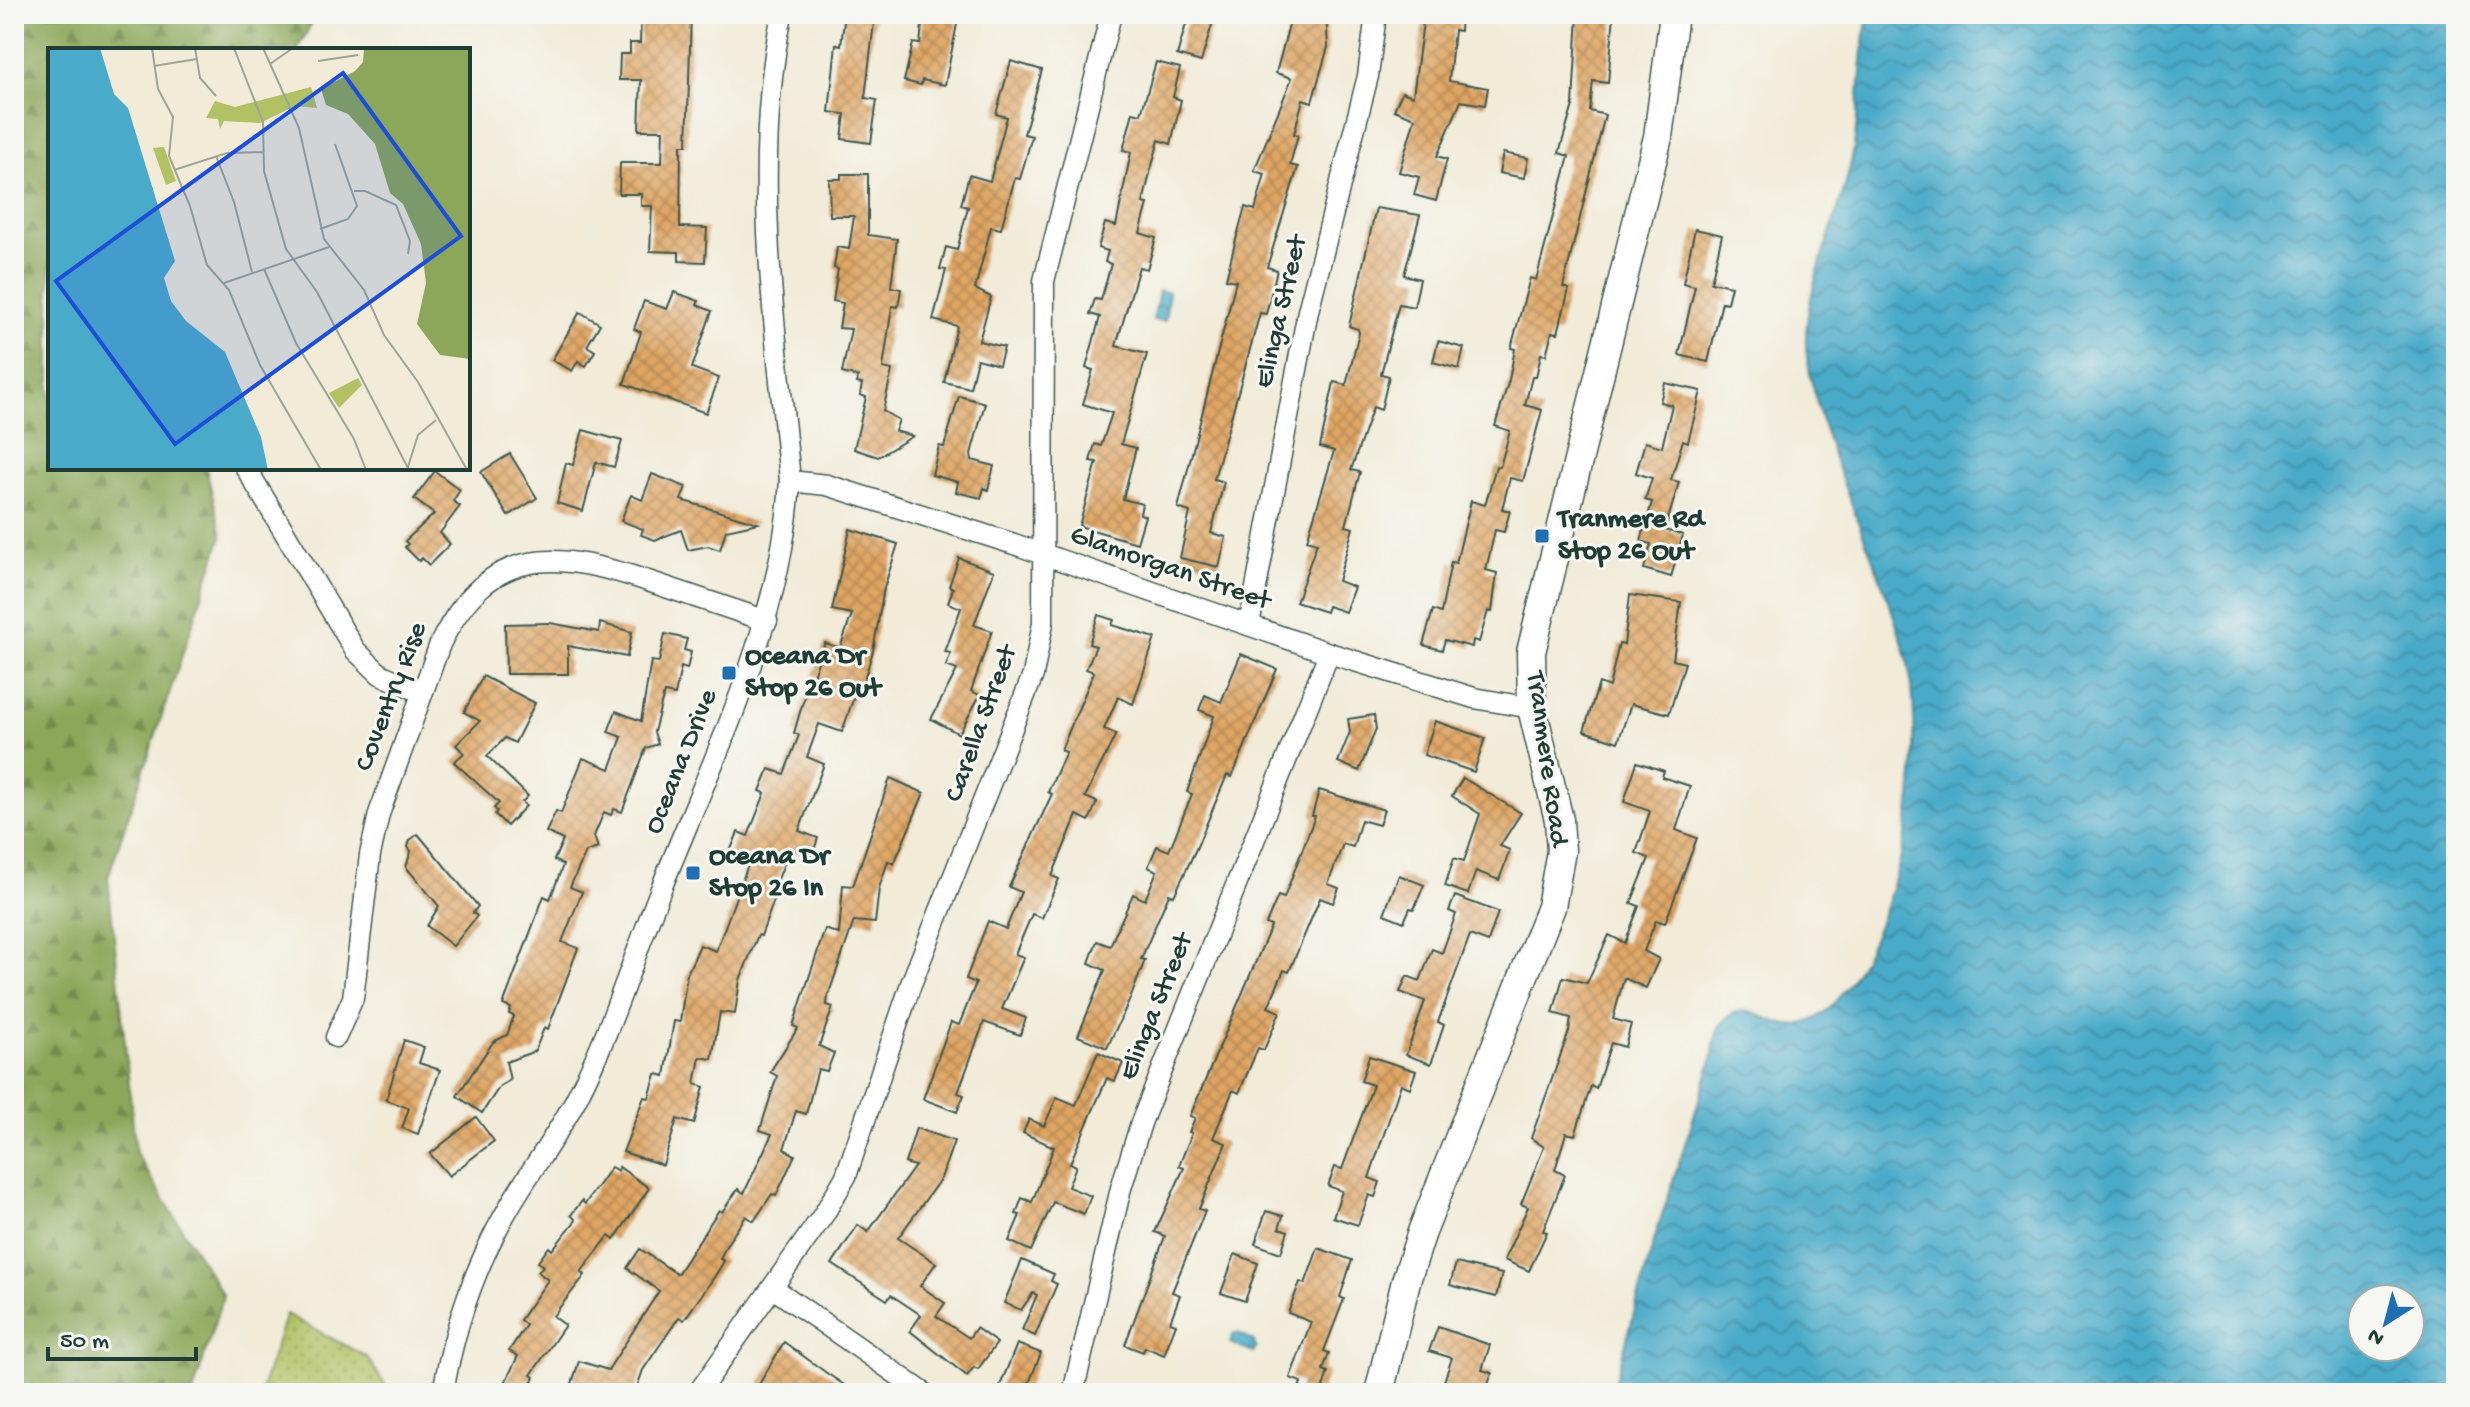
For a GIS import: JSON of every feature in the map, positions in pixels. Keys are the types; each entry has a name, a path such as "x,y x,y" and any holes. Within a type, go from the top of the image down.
{"street":[{"name":"Oceana Drive","path":"443,1393 474,1278 503,1217 560,1128 594,1061 767,621 784,547 790,481 766,195 770,93 782,14"},
{"name":"Carella Street","path":"698,1393 773,1288 846,1176 911,984 1023,705 1043,623 1044,281 1111,14"},
{"name":"Elinga Street","path":"1249,625 1308,311 1368,76 1376,14"},
{"name":"Tranmere Road","path":"1379,1393 1403,1293 1422,1232 1558,881 1561,851 1559,820 1532,708 1531,652 1658,137 1674,14"},
{"path":"247,470 355,650 380,674 421,692"},
{"name":"Glamorgan Street","path":"790,481 827,485 1329,653 1474,698 1532,708"},
{"name":"Coventry Rise","path":"336,1037 353,998 376,827 421,692 452,620 469,598 489,580 541,560 568,560 601,566 767,621"},
{"name":"Elinga Street","path":"1073,1393 1121,1188 1141,1123 1329,653"},
{"path":"773,1288 924,1393"}],"green space":[{"path":"14,14 317,14 298,48 48,48 48,470 206,470 222,536 108,877 136,1153 223,1296 193,1393 57,1393 14,1385"},
{"path":"286,1314 367,1357 390,1393 260,1393"}],"water":[{"path":"1868,14 2456,14 2456,1393 1612,1393 1655,1237 1723,1021 1741,1011 1797,1025 1819,1016 1839,998 1872,940 1886,907 1904,845 1914,758 1914,711 1909,667 1893,612 1837,467 1814,393 1807,357 1809,306 1854,146"},
{"path":"1159,291 1169,292 1165,321 1153,320"},
{"path":"1238,1333 1254,1341 1256,1348 1253,1353 1230,1343 1233,1334"}],"building":[{"path":"641,14 691,14 687,145 681,145 680,227 707,228 705,262 679,261 679,252 650,251 652,206 641,206 641,194 619,194 620,163 662,163 663,130 639,130 641,80 619,80 620,54 630,54 630,43 640,43"},
{"path":"845,14 875,14 865,98 877,100 871,143 842,139 845,114 829,112 836,44 841,45"},
{"path":"959,14 945,85 922,80 921,85 904,81 913,43 920,44 923,16"},
{"path":"1189,14 1214,18 1201,62 1177,55"},
{"path":"1292,14 1326,14 1328,47 1312,102 1303,99 1290,165 1298,167 1267,267 1277,270 1266,314 1260,313 1214,479 1224,482 1211,533 1226,537 1219,567 1180,558 1190,512 1178,508 1236,281 1226,279 1234,247 1245,207 1255,210 1265,174 1254,171 1292,78 1276,73"},
{"path":"1461,14 1460,31 1454,30 1449,81 1488,88 1485,105 1461,101 1437,156 1447,159 1436,201 1414,195 1419,177 1399,172 1415,118 1394,110 1402,92 1413,96 1424,15"},
{"path":"1578,14 1614,14 1608,83 1593,81 1590,111 1605,115 1563,287 1569,289 1558,333 1552,332 1546,355 1541,354 1525,405 1542,410 1523,481 1510,478 1502,509 1510,511 1504,532 1495,530 1486,570 1497,573 1492,612 1488,611 1479,642 1473,640 1472,647 1445,640 1442,650 1423,645 1433,610 1441,613 1451,562 1456,563 1471,501 1485,505 1496,466 1500,467 1510,431 1495,426 1509,380 1515,349 1511,348 1530,278 1536,280 1569,156 1559,153 1573,105"},
{"path":"1011,61 1042,70 1024,134 1032,136 1020,179 1015,178 1001,229 991,227 975,289 991,297 979,341 1004,347 999,365 977,359 970,388 944,382 957,326 933,320 946,270 940,269 946,247 957,250 968,207 961,205 969,175 990,181 1007,117 996,114"},
{"path":"1156,62 1180,68 1173,97 1181,100 1171,144 1159,140 1150,173 1143,203 1148,204 1140,233 1156,238 1147,269 1139,267 1116,346 1147,354 1121,444 1136,448 1123,499 1142,504 1140,514 1145,516 1137,543 1079,526 1097,462 1090,461 1095,444 1101,446 1112,413 1083,404 1093,370 1086,368 1100,317 1090,314 1095,299 1101,300 1111,264 1105,262 1108,251 1098,248 1105,223 1116,226 1131,152 1123,150 1133,112 1141,114"},
{"path":"1503,153 1528,158 1524,178 1499,173"},
{"path":"841,174 868,174 868,235 897,239 891,287 901,289 898,307 892,306 883,368 892,370 883,411 899,420 895,431 913,436 878,457 854,449 866,397 860,395 862,384 857,383 858,377 842,373 851,329 839,328 843,303 833,301 838,269 834,268 837,247 849,249 854,216 830,216 829,179 841,179"},
{"path":"1376,208 1420,215 1404,275 1420,279 1414,307 1399,304 1381,374 1389,376 1381,410 1373,407 1351,470 1360,472 1346,526 1353,528 1338,581 1354,587 1345,612 1328,606 1326,612 1296,602 1317,543 1307,540 1334,451 1320,447 1334,382 1346,385 1359,333 1358,329 1349,326"},
{"path":"1695,229 1722,235 1711,282 1731,286 1727,303 1722,302 1708,362 1679,355 1695,286 1683,283"},
{"path":"674,292 699,301 697,305 712,311 692,368 719,378 706,413 624,384 641,332 634,329 644,301 667,309"},
{"path":"580,312 600,324 587,346 595,351 586,366 578,361 572,371 552,360"},
{"path":"1438,341 1464,348 1459,369 1433,362"},
{"path":"1665,383 1701,391 1688,442 1683,440 1671,480 1679,482 1665,530 1683,535 1671,577 1644,569 1651,544 1641,541 1652,502 1645,500 1652,478 1636,473 1645,442 1662,447 1672,405 1660,402"},
{"path":"959,396 985,403 971,454 972,460 994,466 988,490 984,488 981,498 956,492 958,482 932,475 939,446 944,447"},
{"path":"583,430 622,441 614,467 596,462 583,511 557,503 566,463 573,465"},
{"path":"510,454 537,498 508,516 481,472"},
{"path":"435,471 460,490 453,501 460,506 440,533 450,544 429,565 422,558 419,561 405,547 408,544 405,541 434,514 414,499"},
{"path":"652,474 686,487 681,500 758,523 726,530 720,550 708,546 688,550 681,530 655,540 641,535 643,529 621,521 631,495 642,500"},
{"path":"850,529 898,544 884,588 873,651 862,686 858,685 842,732 819,724 807,757 824,764 799,831 818,838 812,856 790,849 770,899 774,900 761,936 758,935 740,980 735,1014 720,1012 712,1059 700,1057 695,1084 704,1087 694,1124 677,1119 663,1165 623,1152 644,1097 649,1098 656,1074 665,1076 674,1021 680,1022 687,974 700,945 716,951 749,862 729,854 738,832 748,836 765,793 760,791 769,769 784,774 799,735 794,733 802,705 825,643 840,648 852,614 832,610"},
{"path":"959,558 994,571 974,625 992,631 971,691 980,695 959,734 931,719 957,670 946,666 951,653 945,652 961,608 948,603 953,588 949,586"},
{"path":"1630,595 1681,602 1673,660 1685,663 1669,714 1631,704 1618,742 1584,731 1599,683 1609,687 1619,644 1624,645"},
{"path":"1098,615 1114,620 1112,625 1155,638 1133,704 1118,697 1104,729 1116,734 1085,797 1097,802 1089,821 1077,815 1052,876 1059,879 1042,918 1032,914 1015,954 1024,957 1002,1009 1026,1018 1020,1035 984,1022 958,1093 964,1095 957,1112 923,1099 951,1022 959,1025 976,983 966,979 988,921 1006,929 1021,892 1009,887 1052,794 1048,792 1066,752 1061,750 1094,672 1086,669 1096,646 1089,644"},
{"path":"550,623 599,632 600,623 632,632 627,657 568,646 568,674 506,674 505,624"},
{"path":"665,634 687,639 684,650 691,652 687,669 681,667 675,695 664,693 654,732 658,744 646,748 622,812 614,809 611,815 604,812 594,836 598,848 586,852 570,887 582,892 562,942 578,948 548,1029 544,1028 535,1051 506,1062 510,1080 500,1086 482,1113 457,1096 493,1042 507,1035 514,1016 509,1014 511,1008 503,1005 544,896 550,899 563,865 554,860 563,840 546,832 556,811 561,813 583,758 610,769 622,737 608,732 616,711 641,721 651,661 659,662"},
{"path":"1241,654 1277,669 1232,777 1227,775 1174,896 1169,894 1141,959 1145,960 1130,999 1107,1048 1078,1036 1105,970 1089,963 1097,941 1110,946 1133,894 1145,900 1157,871 1148,867 1157,846 1169,851 1192,794 1187,792 1214,716 1199,710 1205,695 1221,702"},
{"path":"483,676 535,703 515,743 505,738 487,756 528,796 522,802 526,806 507,826 495,814 497,811 494,808 499,803 454,762 464,753 456,745 480,721 464,712"},
{"path":"1374,715 1376,729 1359,771 1338,762 1350,732 1348,719"},
{"path":"1435,721 1485,738 1474,772 1424,755"},
{"path":"1637,762 1664,771 1662,777 1690,786 1676,830 1697,838 1665,923 1656,920 1644,951 1659,959 1646,988 1624,978 1613,1019 1631,1024 1625,1047 1611,1043 1596,1089 1591,1086 1575,1135 1566,1133 1555,1170 1565,1175 1543,1231 1547,1232 1529,1271 1504,1260 1528,1207 1521,1204 1544,1147 1531,1138 1569,1031 1571,1018 1553,1013 1563,977 1587,983 1609,935 1625,943 1639,906 1631,903 1649,858 1636,853 1650,811 1624,802"},
{"path":"890,778 924,793 894,864 888,861 879,888 875,923 854,921 828,996 827,1005 833,1007 819,1046 834,1053 827,1071 818,1069 806,1114 796,1111 784,1149 795,1155 776,1196 772,1194 754,1221 746,1216 727,1244 720,1259 724,1261 715,1276 684,1320 679,1317 643,1370 635,1393 579,1393 580,1390 571,1387 579,1361 608,1370 659,1291 627,1268 640,1249 677,1274 719,1210 722,1212 738,1189 744,1193 772,1134 760,1130 777,1076 770,1072 798,1028 793,1026 825,929 839,934 843,885 853,886"},
{"path":"1463,778 1521,813 1500,846 1510,850 1499,880 1476,871 1468,894 1445,886 1454,858 1464,861 1480,814 1452,796"},
{"path":"1319,790 1384,810 1379,825 1361,820 1353,847 1343,844 1328,884 1339,888 1333,903 1320,898 1289,972 1284,970 1268,1007 1280,1012 1264,1050 1258,1048 1239,1093 1233,1090 1213,1138 1226,1143 1199,1209 1205,1211 1172,1292 1180,1295 1170,1322 1176,1324 1164,1355 1145,1347 1143,1352 1125,1345 1165,1236 1155,1232 1184,1168 1179,1166 1195,1118 1190,1116 1271,926 1266,924 1278,896 1284,898 1315,816 1312,816"},
{"path":"418,834 478,906 473,913 477,916 453,946 427,926 439,906 406,867 411,851 408,847 410,840"},
{"path":"1399,875 1424,885 1414,909 1410,908 1404,922 1384,914"},
{"path":"1455,896 1498,912 1488,942 1470,935 1438,1022 1444,1025 1431,1064 1406,1055 1425,1001 1400,992 1407,976 1420,981 1432,949 1442,953 1456,914 1449,911"},
{"path":"404,1040 424,1047 419,1063 440,1070 418,1134 402,1128 409,1108 386,1100"},
{"path":"1098,1052 1123,1063 1115,1081 1107,1078 1070,1163 1076,1166 1068,1187 1091,1196 1084,1214 1053,1202 1031,1251 1009,1241 1020,1215 1016,1214 1022,1198 1032,1202 1054,1147 1023,1133 1029,1119 1044,1126 1057,1097 1076,1105"},
{"path":"1369,1056 1416,1071 1410,1088 1401,1084 1369,1178 1380,1182 1375,1197 1369,1195 1358,1225 1333,1217 1342,1191 1328,1186 1335,1167 1342,1169 1373,1085 1361,1081"},
{"path":"476,1117 494,1141 449,1176 430,1154"},
{"path":"916,1128 954,1141 941,1178 898,1238 936,1263 920,1286 945,1303 936,1316 969,1338 976,1328 997,1343 978,1369 974,1367 967,1376 910,1331 921,1315 891,1295 887,1300 832,1264 858,1225 868,1232 915,1166 905,1163"},
{"path":"611,1167 618,1171 619,1167 649,1188 614,1240 609,1236 581,1272 585,1275 553,1316 565,1325 531,1375 534,1377 527,1393 500,1393 518,1356 509,1351 526,1325 520,1320 548,1280 538,1272 543,1266 538,1262 576,1220 571,1215 582,1201 585,1204"},
{"path":"1266,1211 1283,1216 1279,1228 1288,1231 1281,1253 1255,1244"},
{"path":"1318,1248 1352,1260 1340,1297 1344,1299 1324,1351 1329,1353 1323,1370 1328,1372 1321,1393 1310,1393 1299,1389 1301,1382 1290,1378 1311,1322 1288,1313 1300,1282 1305,1284"},
{"path":"1235,1254 1258,1263 1245,1301 1221,1293"},
{"path":"1022,1260 1054,1274 1051,1281 1057,1284 1035,1336 1022,1330 1037,1295 1033,1293 1021,1310 1004,1303"},
{"path":"1456,1263 1502,1274 1496,1297 1450,1285"},
{"path":"1438,1327 1490,1345 1482,1370 1492,1373 1485,1393 1440,1393 1452,1358 1429,1351"},
{"path":"784,1342 828,1374 856,1393 754,1393"},
{"path":"1017,1344 1041,1353 1025,1393 997,1393"}],"place":[{"name":"Tranmere Rd Stop 26 Out","path":"1542,536"},
{"name":"Oceana Dr Stop 26 Out","path":"729,673"},
{"name":"Oceana Dr Stop 26 In","path":"693,873"}]}
